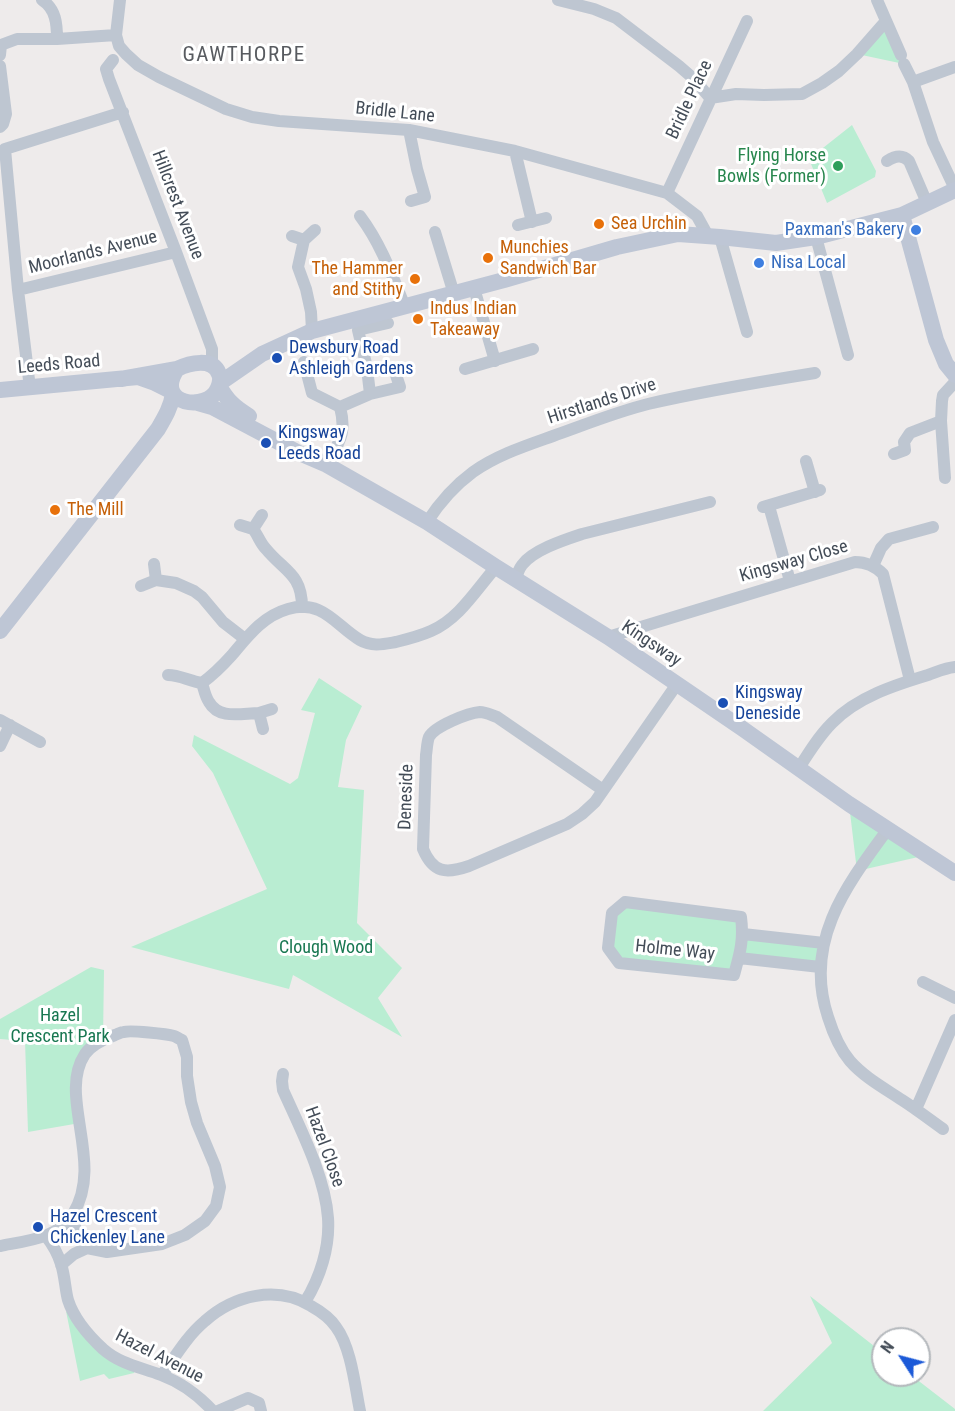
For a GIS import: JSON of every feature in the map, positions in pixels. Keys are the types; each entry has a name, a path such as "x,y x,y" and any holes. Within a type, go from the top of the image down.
{"main road":[{"path":"1,629 158,429 181,409 207,400 219,385 262,354 312,331 623,246 678,234 776,243 816,237 902,215 955,190"},
{"path":"902,215 936,340 946,364 955,375"},
{"path":"158,429 167,413 172,393 170,384 172,375 177,369 197,363 213,365 262,354"},
{"path":"213,365 220,377 219,385"},
{"name":"Leeds Road","path":"121,379 177,369"},
{"name":"Leeds Road","path":"0,390 138,377 155,383 172,393"},
{"name":"Kingsway","path":"219,385 233,406 322,462 427,522 608,638 955,873"},
{"path":"172,393 177,398 196,403"},
{"name":"Kingsway","path":"196,403 212,407 299,453 322,462"}],"street":[{"path":"42,0 54,12 57,39"},
{"path":"0,55 1,45 17,39 116,35 120,0"},
{"path":"558,0 594,9 616,18 686,72 710,98 736,94 802,94 839,71 886,21"},
{"path":"877,0 913,82 933,142 955,190"},
{"name":"Bridle Place","path":"667,193 747,21"},
{"name":"Bridle Lane","path":"116,35 119,46 138,65 203,99 252,117 301,123 409,130 515,151 667,193 697,216 714,236 747,332"},
{"name":"Hillcrest Avenue","path":"113,60 106,69 212,349 213,365"},
{"path":"0,66 6,114 0,127"},
{"path":"913,82 955,67"},
{"path":"30,388 5,149 123,112"},
{"path":"409,130 425,197 411,201"},
{"path":"515,151 532,222"},
{"path":"887,161 899,156 909,161 927,203"},
{"path":"360,216 385,256 405,307"},
{"path":"518,225 546,218"},
{"path":"312,331 306,289 298,267 298,238 315,230"},
{"path":"435,232 454,294"},
{"path":"816,237 848,355"},
{"name":"Moorlands Avenue","path":"18,290 176,252"},
{"path":"474,288 495,360"},
{"path":"370,394 367,368 358,330 388,323"},
{"path":"465,369 532,350"},
{"path":"304,362 312,393 340,406 398,381"},
{"name":"Hirstlands Drive","path":"427,522 456,485 494,459 516,450 646,405 815,373"},
{"path":"945,478 941,421 943,395 955,382"},
{"path":"322,462 343,435 344,423 340,406"},
{"path":"894,454 905,450 904,442 910,433 941,421"},
{"path":"790,581 766,507 817,491 806,461"},
{"path":"516,579 522,564 548,547 564,540 710,502"},
{"path":"253,529 262,515"},
{"path":"240,525 253,529 265,549 291,573 302,595 302,607"},
{"path":"873,566 881,548 889,539 933,527"},
{"name":"Kingsway Close","path":"608,638 790,581 861,562 873,566 883,574 910,680"},
{"path":"154,564 156,580"},
{"path":"202,683 270,617 289,609 302,607 321,611 331,616 361,641 375,645 392,642 433,631 447,622 462,609 496,567"},
{"path":"141,586 156,580 176,583 194,591 223,622 245,639"},
{"path":"798,768 834,721 858,703 910,680 945,668 955,668"},
{"path":"168,675 177,675 202,683"},
{"path":"202,683 209,702 223,713 232,715 259,713 272,709"},
{"name":"Deneside","path":"603,790 497,717 488,713 470,714 437,729 430,736 426,755 423,849 435,868 444,871 458,870 567,824 595,802 677,684"},
{"path":"259,713 263,729"},
{"path":"0,746 5,723 40,742"},
{"path":"888,829 845,889 828,927 820,968 823,1001 841,1050 852,1063 943,1129"},
{"name":"Holme Way","path":"625,902 741,917 743,934 734,975 619,963 608,948 612,913 625,902"},
{"path":"743,934 824,943"},
{"name":"Holme Way","path":"739,958 820,968"},
{"path":"923,982 955,998"},
{"path":"916,1109 955,1020"},
{"path":"0,1246 46,1236 62,1227 72,1215 82,1195 85,1167 76,1079 80,1065 90,1048 103,1039 125,1031 173,1036 182,1040 187,1057 190,1102 215,1166 220,1187 216,1206 205,1221 185,1234 162,1244 108,1252 87,1248 61,1264"},
{"name":"Hazel Close","path":"283,1074 283,1090 307,1143 328,1218 322,1264 313,1289 305,1302"},
{"path":"72,1215 77,1233 87,1248"},
{"name":"Hazel Avenue","path":"46,1236 54,1247 61,1264 69,1302 76,1317 94,1340 104,1350 126,1364 162,1375 189,1390 213,1411"},
{"path":"162,1375 191,1334 212,1315 234,1301 266,1294 285,1295 305,1302 321,1312 336,1326 347,1350 360,1411"},
{"path":"218,1411 248,1398 259,1403 261,1411"}],"green space":[{"path":"886,21 904,64 857,54"},
{"path":"852,125 876,171 875,177 827,203 809,159"},
{"name":"Clough Wood","path":"319,678 362,706 346,740 338,787 364,790 357,923 402,968 378,998 402,1037 293,975 289,989 131,947 267,889 213,773 192,746 194,735 290,784 298,778 315,713 301,710"},
{"path":"849,804 927,855 857,871"},
{"path":"625,902 741,917 744,934 824,943 820,967 739,958 734,975 619,963 608,948 612,913"},
{"name":"Hazel Crescent Park","path":"91,967 104,970 103,1039 80,1065 80,1123 28,1132 25,1041 0,1039 0,1019"},
{"path":"810,1296 871,1344 871,1387 927,1387 955,1411 763,1411 832,1343"},
{"path":"66,1311 85,1330 136,1367 134,1373 109,1379 104,1374 80,1381"}],"place":[{"name":"Flying Horse Bowls (Former)","path":"838,166"},
{"name":"Sea Urchin","path":"599,224"},
{"name":"Paxman's Bakery","path":"916,230"},
{"name":"Munchies Sandwich Bar","path":"488,258"},
{"name":"Nisa Local","path":"759,263"},
{"name":"The Hammer and Stithy","path":"415,279"},
{"name":"Indus Indian Takeaway","path":"418,319"},
{"name":"Dewsbury Road Ashleigh Gardens","path":"277,358"},
{"name":"Kingsway Leeds Road","path":"266,443"},
{"name":"The Mill","path":"55,510"},
{"name":"Kingsway Deneside","path":"723,703"},
{"name":"Hazel Crescent Chickenley Lane","path":"38,1227"}],"district":[{"name":"GAWTHORPE","path":"244,56"}]}
